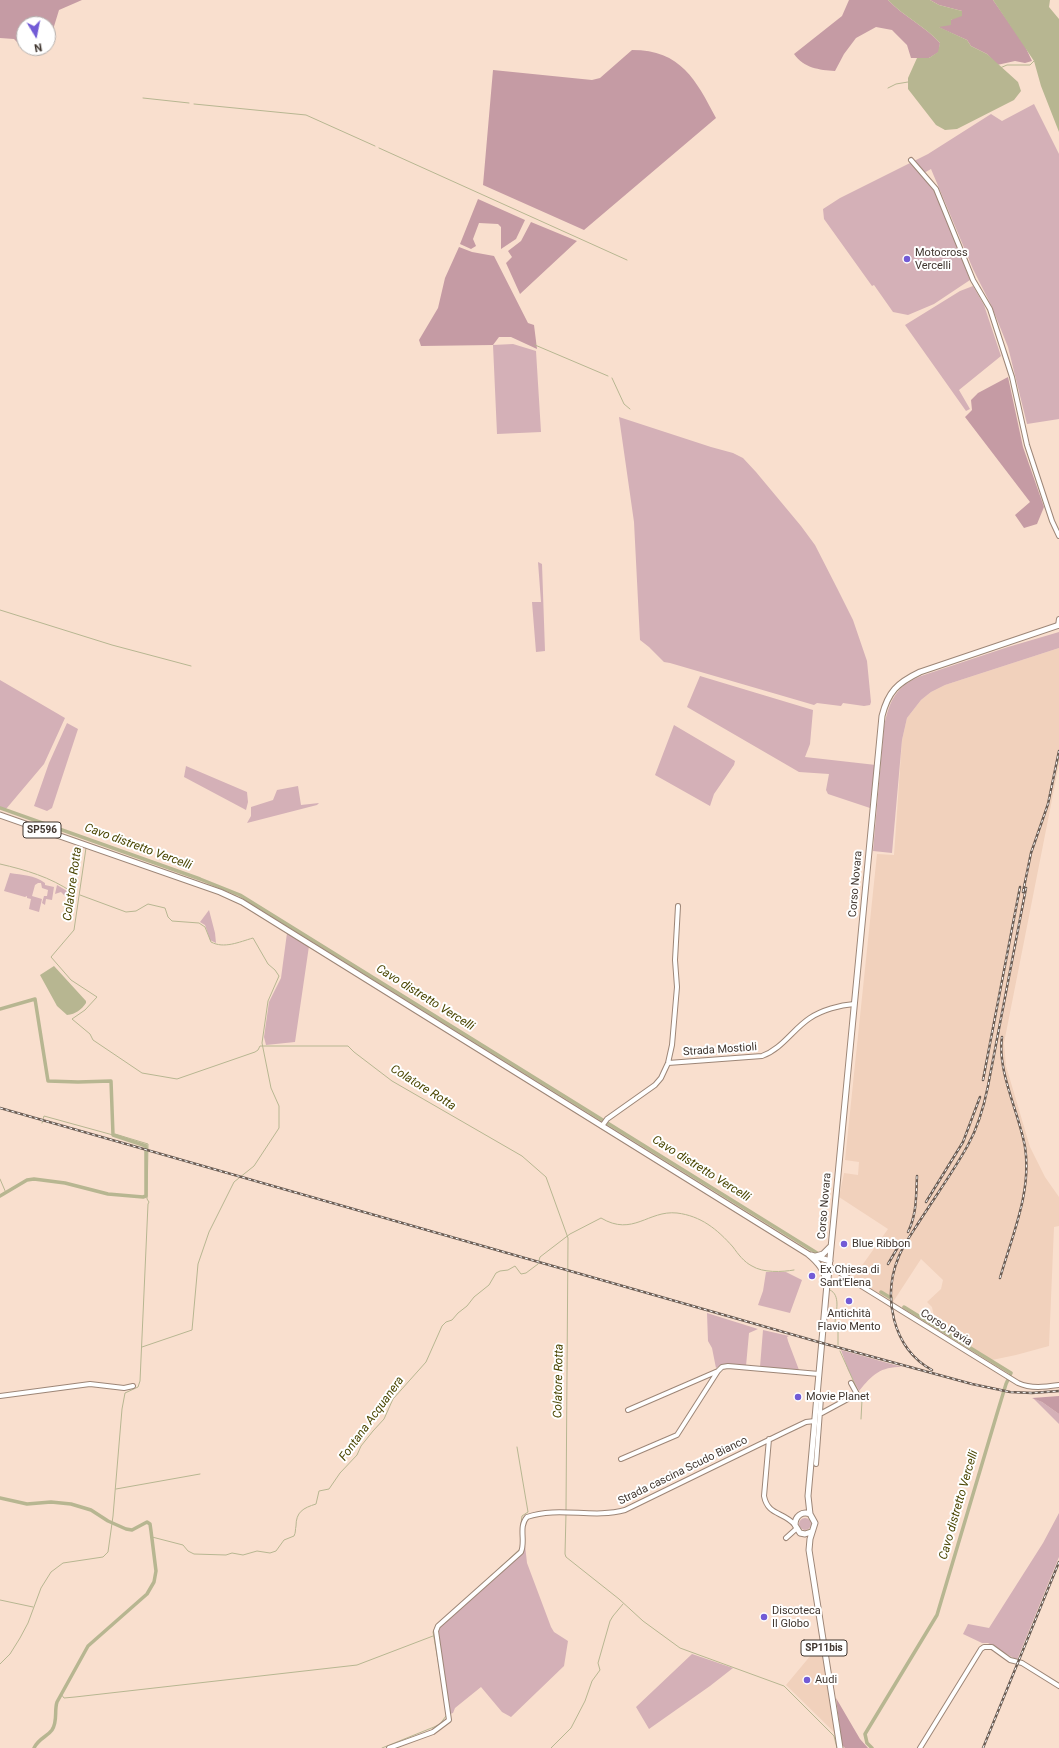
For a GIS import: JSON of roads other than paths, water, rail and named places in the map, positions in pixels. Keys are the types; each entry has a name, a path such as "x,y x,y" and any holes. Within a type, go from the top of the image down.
{"main road":[{"name":"Corso Novara","path":"827,1284 882,716 888,698 894,688 905,679 920,672 1058,626"},
{"name":"SP596","path":"0,815 232,897 603,1125"},
{"path":"603,1125 808,1254 817,1262 825,1274 827,1284"},
{"path":"815,1256 824,1254 831,1244"},
{"path":"808,1254 829,1263"},
{"path":"817,1262 829,1263"},
{"name":"SP11bis","path":"803,1513 808,1496 817,1417 827,1284"},
{"name":"SP11bis","path":"808,1496 810,1514 815,1523 815,1526 811,1532 809,1550 840,1747"},
{"path":"810,1514 803,1513 797,1517 798,1530 811,1532"},
{"name":"SP11bis","path":"798,1530 809,1550"}],"street":[{"path":"911,160 936,188 973,280 990,309 1012,377 1027,445 1052,521 1059,536"},
{"path":"1058,626 1059,619"},
{"path":"603,1125 607,1119 655,1085 661,1078 668,1063 672,1045 676,987 675,960 678,906"},
{"name":"Strada Mostioli","path":"668,1063 762,1056 774,1051 810,1018 825,1011 854,1004"},
{"name":"Corso Pavia","path":"829,1263 1009,1378 1026,1386 1059,1386"},
{"path":"622,1459 678,1435 722,1367 728,1366 820,1374"},
{"path":"628,1410 718,1371"},
{"name":"Strada cascina Scudo Bianco","path":"389,1748 433,1732 449,1720 436,1636 438,1626 521,1552 523,1544 523,1525 527,1517 548,1512 603,1514 625,1510 817,1417 857,1394 851,1383"},
{"path":"0,1396 85,1385 124,1388 132,1386"},
{"path":"816,1464 817,1417 821,1398"},
{"path":"769,1439 764,1496 769,1508 786,1516 797,1517"},
{"path":"786,1516 798,1530 788,1537"},
{"path":"920,1748 981,1649 984,1647 992,1647 1010,1660 1028,1667 1059,1686"}],"waterway":[{"path":"1000,68 1007,65 1030,65 1034,61"},
{"path":"888,88 896,84 908,82"},
{"path":"143,98 189,103"},
{"path":"194,104 306,115 375,146"},
{"path":"379,148 627,260"},
{"path":"535,345 608,376"},
{"path":"612,378 624,404 630,409"},
{"path":"0,610 112,645 191,666"},
{"name":"Cavo distretto Vercelli","path":"0,808 200,879 240,895 817,1253"},
{"name":"Colatore Rotta","path":"86,848 74,930 51,957 71,980 97,997 85,1010 72,1019 90,1034 93,1040 142,1073 177,1079 255,1052 260,1046 348,1046 392,1081 522,1156 546,1177 568,1238 566,1511"},
{"path":"0,864 38,875 55,882 72,892"},
{"path":"80,895 126,912 136,911 148,904 165,908 168,917 172,921 199,923 205,927 211,942 216,944 226,945 253,938 268,964 279,976 268,1001 262,1043 271,1088 279,1106 279,1128 254,1166 234,1182 209,1232 198,1264 192,1330 142,1347"},
{"path":"0,1009 35,999 48,1081 111,1081 113,1135 146,1146 146,1196 108,1194 65,1183 34,1179 27,1180 0,1196"},
{"path":"42,1123 44,1116 113,1135"},
{"path":"0,1664 10,1654 20,1638 28,1623 41,1588 51,1572 63,1563 103,1557 108,1552 113,1516 122,1409 125,1393 138,1387 140,1381 149,1202 147,1199 148,1144 115,1134"},
{"path":"0,1179 6,1193"},
{"name":"Fontana Acquanera","path":"152,1537 183,1545 188,1551 194,1554 226,1555 232,1553 243,1555 257,1551 270,1553 276,1551 284,1540 294,1536 297,1517 301,1511 316,1504 319,1491 329,1489 340,1473 357,1455 361,1446 384,1419 393,1399 426,1362 442,1326 446,1322 452,1320 474,1297 489,1285 496,1273 508,1270 515,1266 521,1274 526,1273 538,1264 540,1257 570,1234 601,1218 612,1223 622,1225 640,1222 657,1215 667,1213 677,1213 694,1217 715,1229 727,1240 739,1255 752,1266 767,1271 794,1270"},
{"name":"Fontana Acquanera","path":"830,1290 836,1296 837,1300 835,1322 838,1326 838,1345"},
{"name":"Cavo distretto Vercelli","path":"881,1292 891,1298"},
{"name":"Cavo distretto Vercelli","path":"872,1748 867,1743 865,1734 937,1615 1006,1384 1011,1373 904,1307"},
{"name":"Fontana Acquanera","path":"840,1351 862,1400 861,1419"},
{"path":"517,1447 528,1512 522,1516 521,1524"},
{"path":"116,1489 200,1474"},
{"path":"0,1498 27,1504 51,1502 71,1504 91,1510 108,1521 126,1529 132,1530 147,1522 150,1524 151,1531 156,1571 154,1582 147,1594 88,1646 57,1702 54,1727 38,1742 34,1748"},
{"path":"566,1514 566,1557 619,1599 643,1621 680,1648 784,1686 834,1736 837,1748"},
{"path":"468,1597 520,1549"},
{"path":"0,1600 33,1607"},
{"path":"551,1748 571,1728 585,1701 592,1681 600,1670 598,1663 610,1621 623,1604"},
{"path":"442,1683 433,1632 436,1625 444,1618"},
{"path":"61,1694 64,1698 75,1697 357,1665 433,1636"},
{"path":"382,1748 434,1727 440,1724 446,1716"}],"railway":[{"path":"1023,892 1031,853 1048,804 1059,751"},
{"path":"983,1080 1020,887"},
{"path":"932,1370 918,1360 908,1349 899,1335 891,1304 891,1288 894,1271 903,1247 950,1175 975,1131 985,1101 1026,888"},
{"path":"1000,1278 1020,1213 1026,1180 1025,1147 1005,1078 1001,1050 1002,1037"},
{"path":"926,1202 963,1142 980,1097"},
{"path":"0,1108 822,1343 972,1384 1010,1392 1032,1393 1059,1391"},
{"path":"908,1232 915,1211 917,1176"},
{"path":"888,1264 898,1247"},
{"path":"983,1748 1059,1562"}],"place":[{"name":"Motocross Vercelli","path":"907,259"},
{"name":"Blue Ribbon","path":"844,1244"},
{"name":"Ex Chiesa di Sant'Elena","path":"812,1276"},
{"name":"Antichità Flavio Mento","path":"849,1301"},
{"name":"Movie Planet","path":"798,1397"},
{"name":"Discoteca Il Globo","path":"764,1617"},
{"name":"Audi","path":"807,1680"}]}
